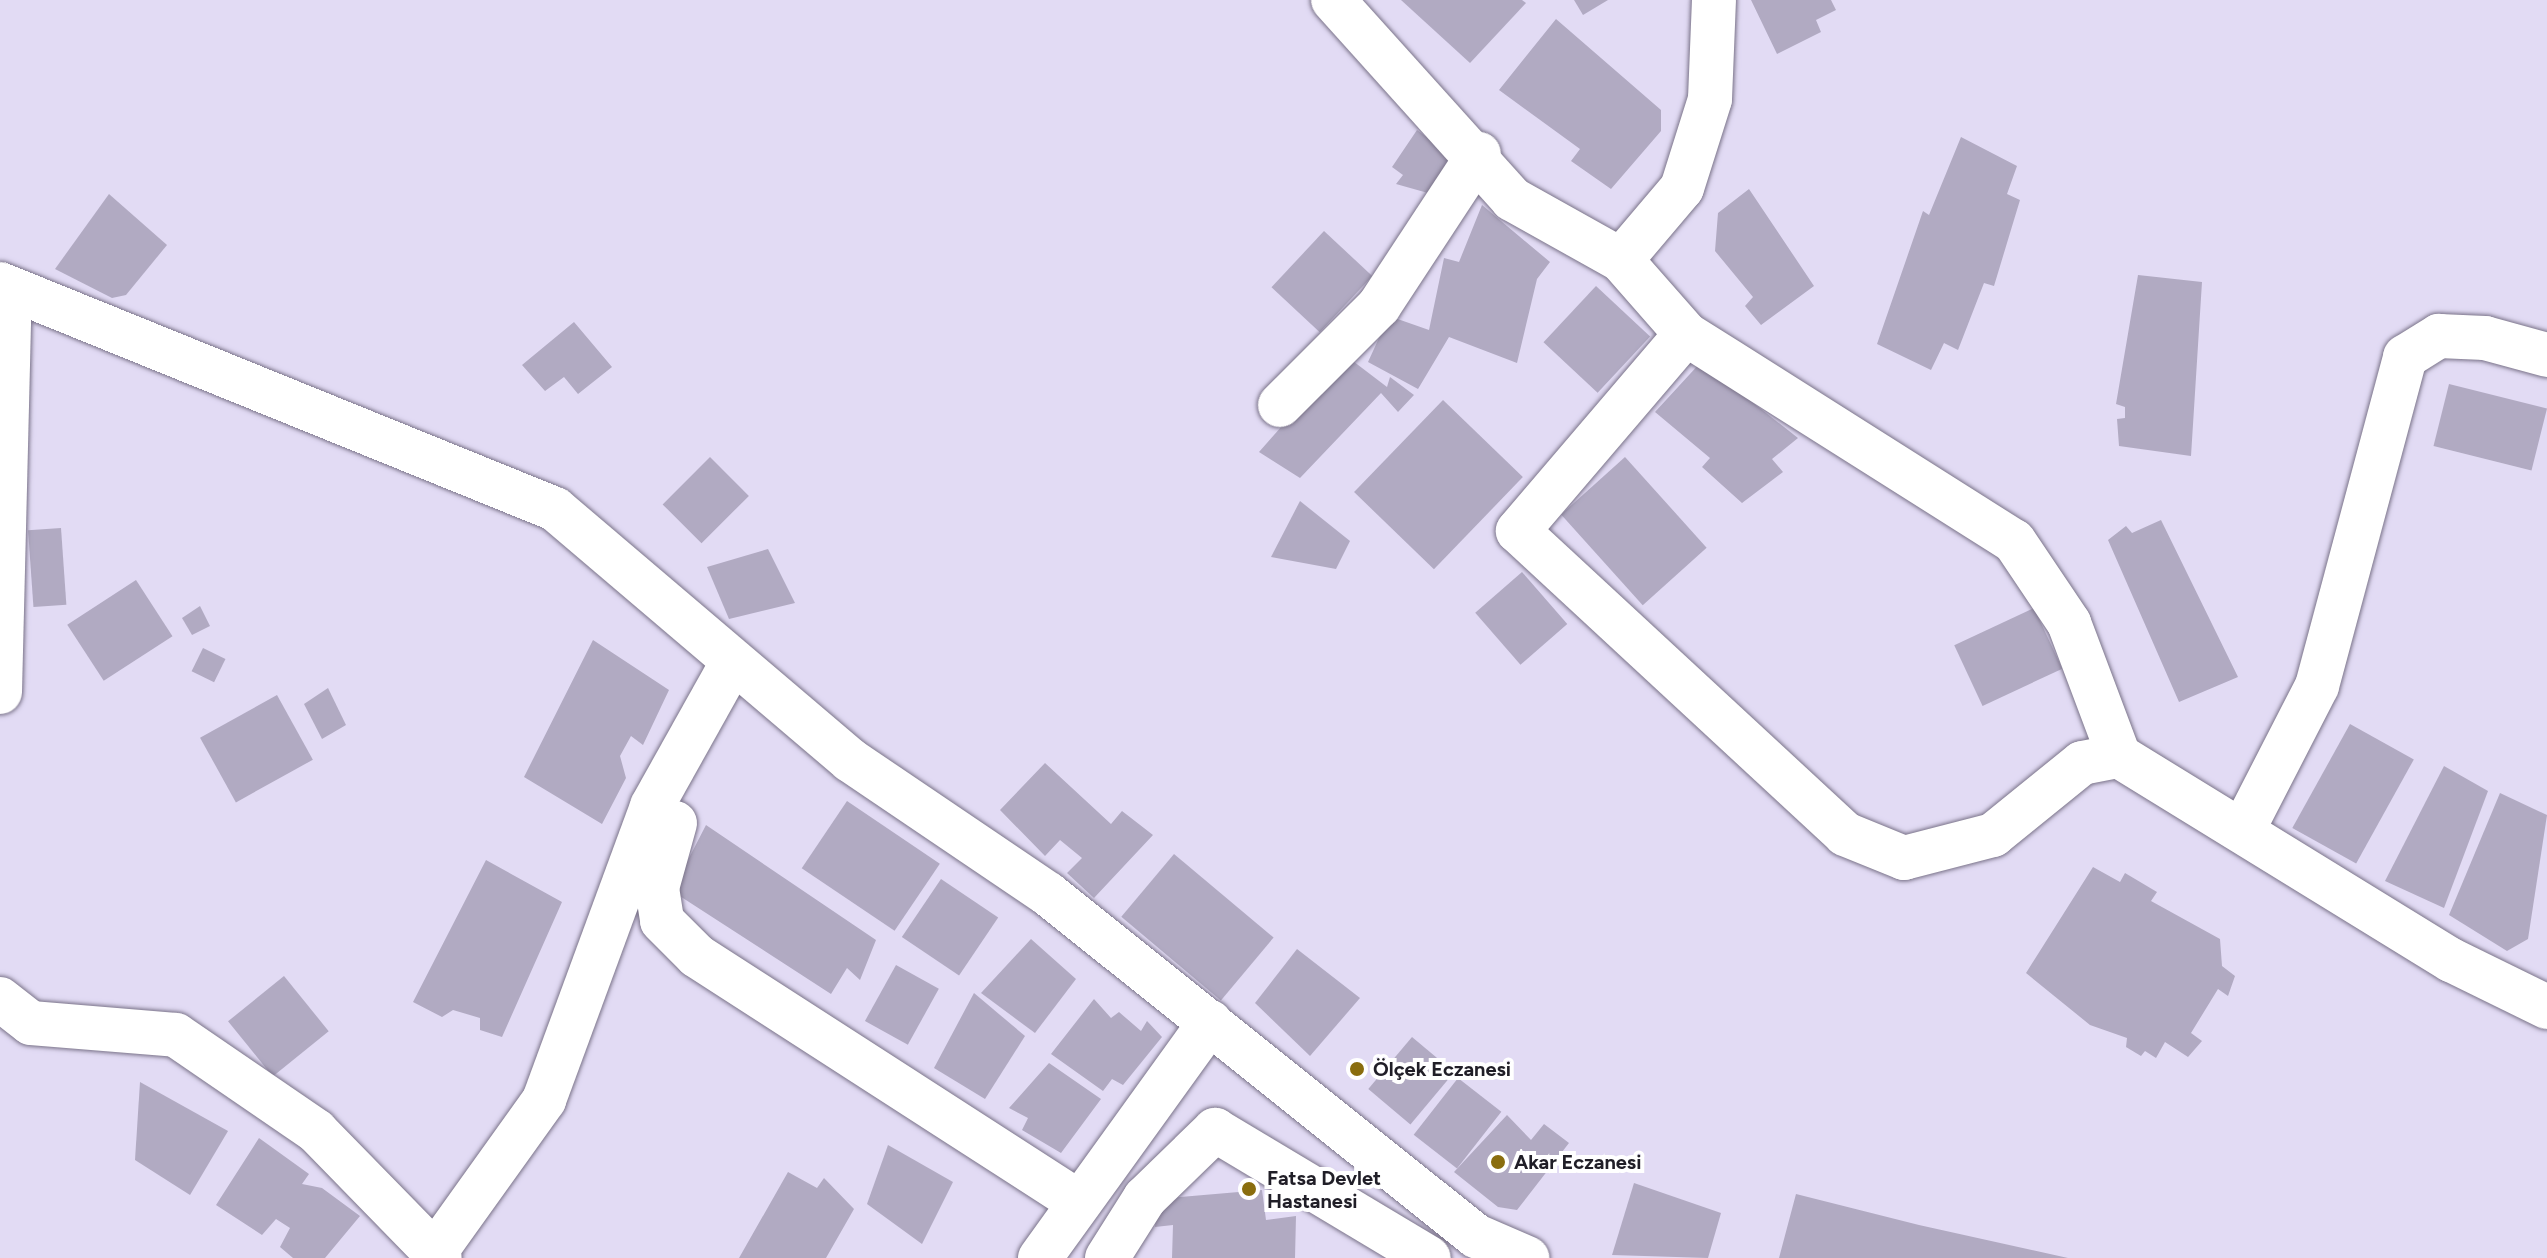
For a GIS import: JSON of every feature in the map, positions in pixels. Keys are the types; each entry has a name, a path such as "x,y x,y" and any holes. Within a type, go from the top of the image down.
{"street":[{"path":"1333,0 1479,154 1512,199 1621,260 1686,334 2014,541 2069,623 2119,756 2451,960 2547,1007"},
{"path":"1621,260 1682,188 1710,99 1714,0"},
{"path":"1280,405 1379,306 1479,154"},
{"path":"0,692 5,287 555,509 732,663 850,760 1048,894 1476,1236 1527,1258"},
{"path":"1686,334 1518,531 1845,834 1904,858 1993,835 2082,763 2119,756"},
{"path":"2243,830 2317,686 2405,357 2439,336 2547,355"},
{"path":"0,999 31,1023 176,1035 316,1131 438,1255 544,1100 652,806 732,663"},
{"path":"652,806 677,824 657,888 662,921 697,956 1078,1202"},
{"path":"1040,1258 1210,1022"},
{"path":"1107,1258 1145,1198 1215,1130 1429,1258"}],"building":[{"path":"1401,0 1522,0 1526,3 1470,63"},
{"path":"1574,0 1608,0 1583,15"},
{"path":"1751,0 1831,0 1836,10 1816,20 1821,32 1777,54"},
{"path":"1556,19 1661,110 1661,131 1611,189 1571,161 1580,149 1499,90"},
{"path":"1417,130 1456,159 1435,195 1396,184 1403,175 1392,167"},
{"path":"1961,137 2017,166 2007,194 2020,200 1994,286 1984,283 1958,350 1944,343 1931,370 1877,344 1923,211 1929,215"},
{"path":"1749,189 1814,286 1761,325 1745,306 1753,297 1715,251 1718,213"},
{"path":"109,194 167,245 126,295 112,298 55,269"},
{"path":"1482,205 1550,262 1537,279 1517,363 1449,337 1418,389 1368,362 1389,316 1429,330 1444,258 1459,262"},
{"path":"1324,231 1372,276 1320,332 1271,287"},
{"path":"2138,275 2202,282 2191,456 2119,446 2117,419 2125,418 2125,407 2116,404"},
{"path":"1596,286 1650,336 1598,393 1543,342"},
{"path":"574,322 612,367 578,394 564,377 545,391 522,365"},
{"path":"1345,355 1387,387 1390,377 1414,395 1398,412 1381,393 1300,478 1259,452"},
{"path":"1701,362 1798,438 1772,459 1783,472 1742,503 1702,467 1710,458 1655,412"},
{"path":"2449,384 2547,408 2532,471 2434,446"},
{"path":"1443,400 1523,477 1434,569 1354,492"},
{"path":"710,457 749,496 702,543 663,504"},
{"path":"1625,457 1707,548 1643,605 1561,515"},
{"path":"1300,501 1350,541 1336,569 1271,557"},
{"path":"2161,520 2238,677 2179,702 2108,540 2126,526 2132,533"},
{"path":"61,528 66,605 33,607 28,530"},
{"path":"768,549 795,603 729,619 707,567"},
{"path":"1522,572 1567,624 1520,665 1475,613"},
{"path":"136,580 172,636 104,681 67,625"},
{"path":"200,606 210,626 192,635 182,618"},
{"path":"2034,608 2062,669 1983,706 1954,645"},
{"path":"593,640 669,690 643,745 631,736 620,756 626,778 602,824 524,777"},
{"path":"203,648 225,659 214,682 192,671"},
{"path":"328,688 346,725 322,739 304,704"},
{"path":"277,695 313,760 236,802 200,738"},
{"path":"2350,724 2414,759 2356,863 2292,828"},
{"path":"1045,763 1111,824 1122,811 1153,835 1094,898 1067,873 1082,858 1060,840 1045,856 1000,810"},
{"path":"2444,766 2488,791 2444,908 2385,881"},
{"path":"2500,793 2547,815 2528,939 2507,951 2449,915"},
{"path":"847,801 940,864 895,931 802,868"},
{"path":"706,825 876,940 860,980 847,968 831,994 672,891"},
{"path":"1174,854 1274,938 1221,1000 1121,917"},
{"path":"486,860 562,902 502,1037 480,1030 480,1018 453,1010 442,1017 413,1002"},
{"path":"2093,867 2120,882 2125,873 2157,892 2151,901 2220,939 2222,966 2235,976 2228,996 2218,989 2191,1033 2202,1041 2188,1057 2165,1042 2156,1058 2145,1051 2141,1056 2126,1047 2127,1038 2090,1025 2026,973"},
{"path":"941,879 998,918 959,976 902,937"},
{"path":"1031,939 1076,979 1035,1033 981,993"},
{"path":"1297,949 1360,998 1310,1056 1255,1003"},
{"path":"896,965 939,989 908,1045 865,1021"},
{"path":"284,976 329,1031 273,1076 228,1021"},
{"path":"974,993 1025,1036 985,1099 934,1068"},
{"path":"1094,999 1111,1018 1119,1012 1141,1031 1147,1021 1162,1037 1123,1085 1112,1079 1103,1091 1051,1054"},
{"path":"1412,1037 1454,1072 1410,1124 1368,1089"},
{"path":"1049,1063 1101,1099 1061,1153 1022,1130 1028,1118 1009,1108"},
{"path":"1458,1078 1501,1112 1457,1169 1414,1135"},
{"path":"140,1082 228,1131 190,1195 135,1160"},
{"path":"1507,1115 1531,1140 1544,1124 1569,1143 1517,1210 1498,1207 1454,1172"},
{"path":"259,1138 309,1174 302,1184 322,1188 360,1216 325,1258 293,1258 280,1247 290,1228 276,1219 262,1235 216,1205"},
{"path":"888,1145 953,1182 922,1244 867,1204"},
{"path":"788,1172 817,1188 824,1178 854,1209 826,1258 739,1258"},
{"path":"1634,1183 1721,1213 1708,1258 1612,1255"},
{"path":"1262,1190 1266,1220 1296,1216 1295,1258 1172,1258 1173,1225 1155,1227 1157,1199"},
{"path":"1796,1194 1919,1225 2068,1258 1779,1258"}],"place":[{"name":"Ölçek Eczanesi","path":"1357,1069"},
{"name":"Akar Eczanesi","path":"1498,1162"},
{"name":"Fatsa Devlet Hastanesi","path":"1249,1189"}]}
